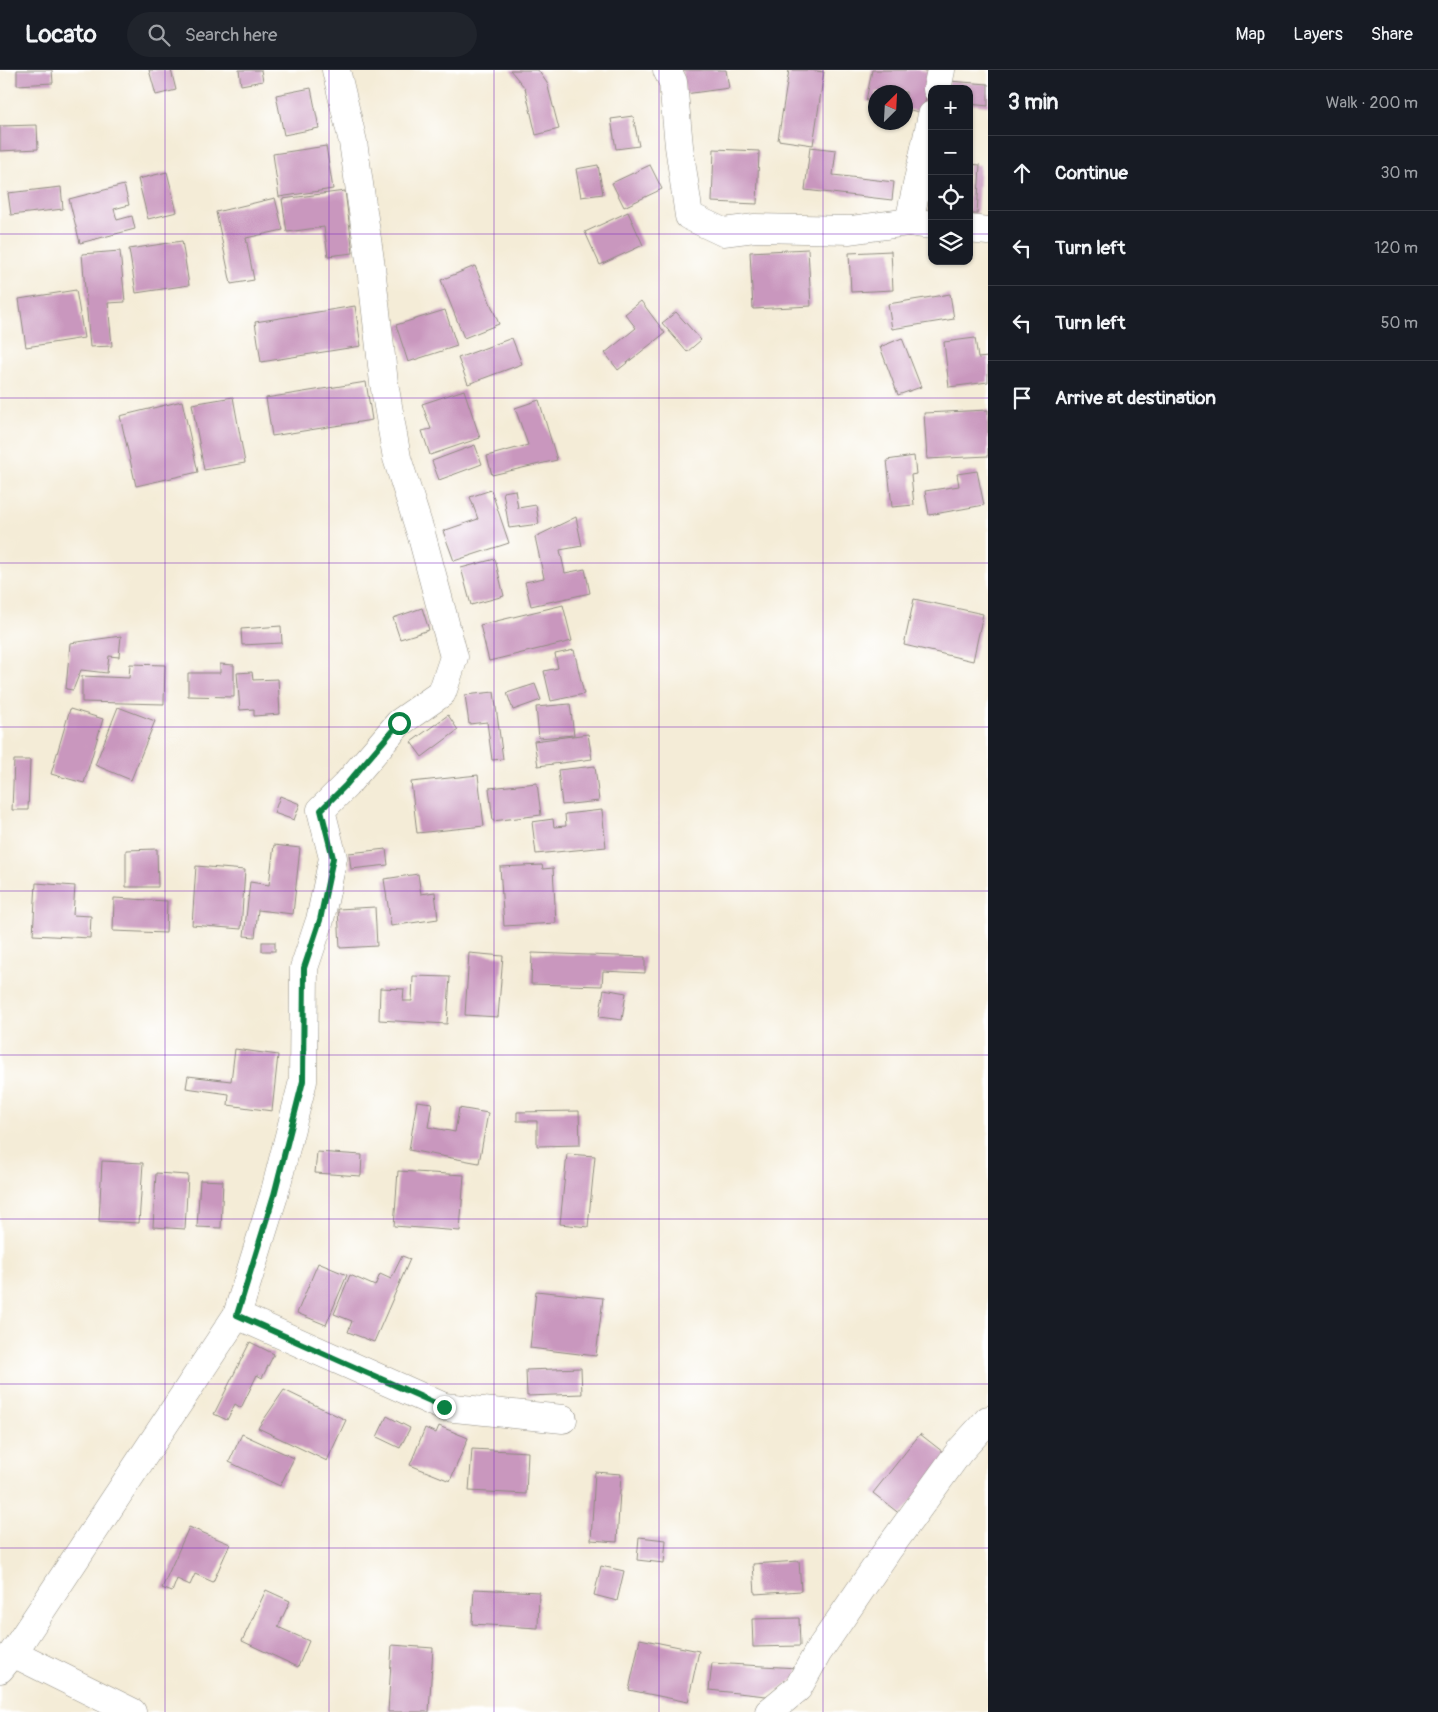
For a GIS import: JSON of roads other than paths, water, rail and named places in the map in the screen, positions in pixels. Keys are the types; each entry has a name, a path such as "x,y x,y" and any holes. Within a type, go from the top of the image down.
{"street":[{"path":"132,1712 6,1661 237,1315 274,1195 303,1081 304,968 320,920 333,858 321,810 346,785 399,723 442,693 454,657 398,458 384,383 371,267 353,142 336,70"},
{"path":"667,70 673,82 679,146 689,216 723,232 755,228 850,230 920,223 930,130"},
{"path":"938,85 941,70"},
{"path":"973,229 988,231"},
{"path":"237,1315 444,1407 563,1420"},
{"path":"769,1712 798,1688 818,1652 887,1551 959,1452 988,1420"}]}
